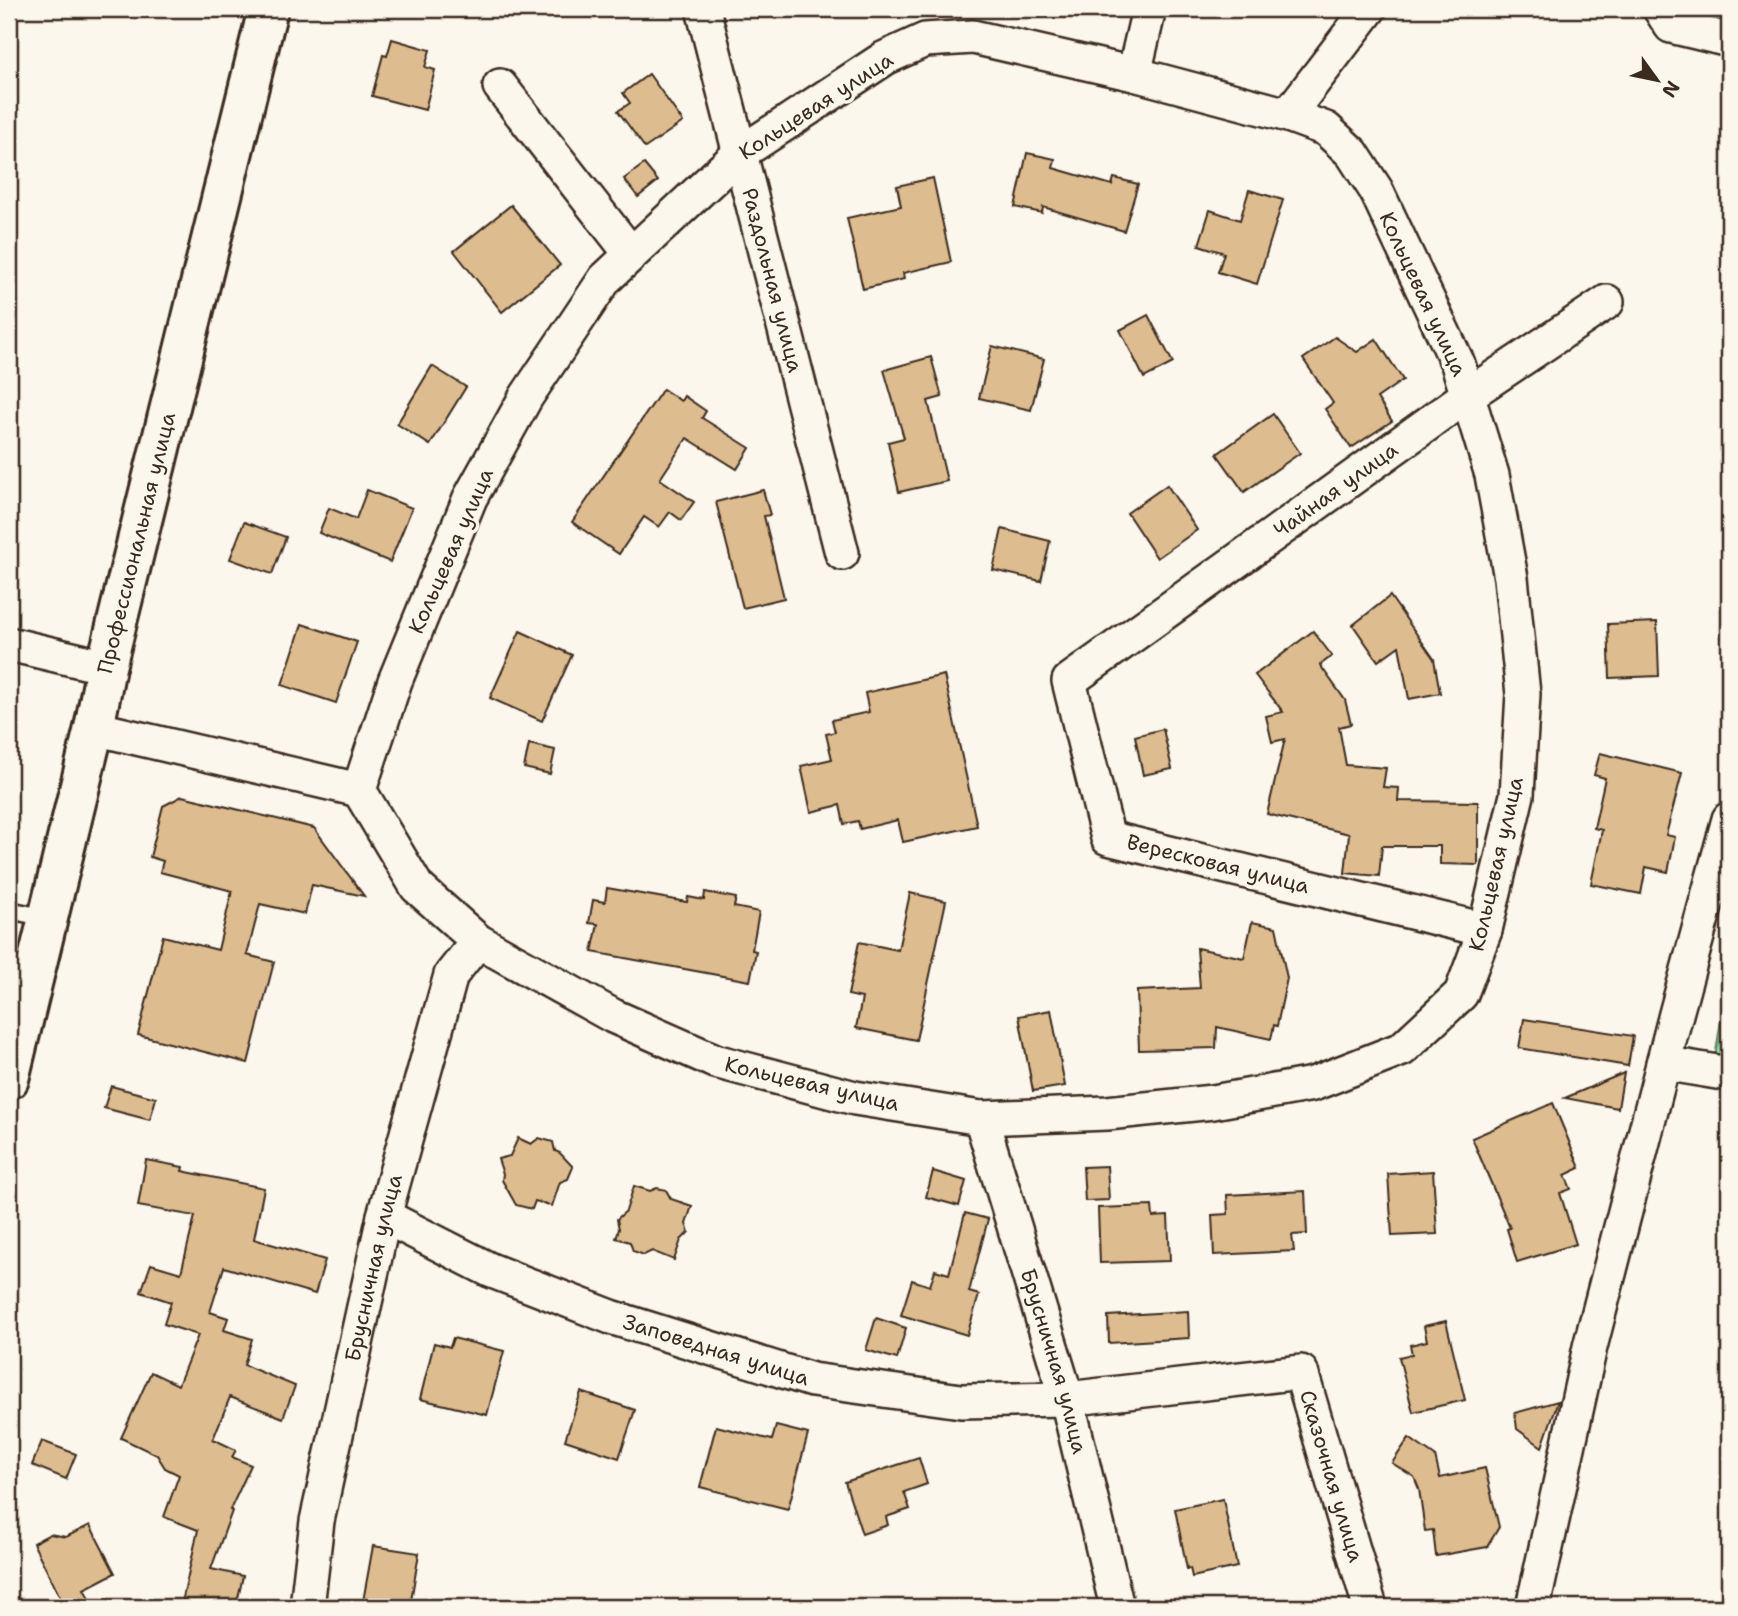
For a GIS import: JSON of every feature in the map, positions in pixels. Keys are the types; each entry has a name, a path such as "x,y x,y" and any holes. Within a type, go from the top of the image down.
{"street":[{"name":"Профессиональная улица","path":"9,1079 13,1040 47,918 94,728 106,667 268,9"},
{"name":"Раздольная улица","path":"703,9 842,554"},
{"path":"1134,75 1149,9"},
{"path":"1288,115 1369,9"},
{"path":"1660,9 1671,26 1729,40"},
{"name":"Кольцевая улица","path":"973,37 1288,115 1326,129 1352,153 1370,181 1458,365 1468,395 1492,475 1511,578 1523,694 1517,795 1485,930 1461,994 1402,1049 1313,1084 1200,1103 1107,1113 981,1118 855,1098 715,1060 613,1016 478,941 417,887 359,790 396,681 470,498 533,386 605,279 739,154 885,58 925,40 973,37"},
{"path":"500,86 631,254"},
{"name":"Чайная улица","path":"1069,681 1468,395 1607,302"},
{"path":"9,644 106,667"},
{"name":"Вересковая улица","path":"1069,681 1108,838 1485,930"},
{"path":"94,728 359,790"},
{"path":"1533,1607 1590,1347 1729,819"},
{"name":"Брусничная улица","path":"307,1607 317,1521 384,1216 451,975 478,941"},
{"path":"1663,1063 1729,1074"},
{"name":"Брусничная улица","path":"981,1118 1066,1399 1117,1607"},
{"name":"Заповедная улица","path":"384,1216 490,1270 599,1312 812,1380 961,1401 1066,1399"},
{"name":"Сказочная улица","path":"1066,1399 1301,1372 1370,1607"}],"lane":[{"path":"9,910 47,918"}],"green space":[{"path":"1721,1020 1729,1022 1729,1071 1714,1064"}],"building":[{"path":"392,39 430,50 425,67 435,70 425,110 372,96 383,55 387,56"},
{"path":"649,74 683,122 645,148 618,111 630,103 623,93"},
{"path":"1027,153 1055,159 1053,168 1112,185 1114,178 1138,184 1124,231 1043,207 1042,213 1015,207"},
{"path":"644,164 658,181 638,197 624,179"},
{"path":"933,178 951,262 903,273 904,279 863,289 847,218 901,206 897,186"},
{"path":"1249,190 1283,200 1257,284 1218,272 1224,253 1199,245 1210,210 1240,220"},
{"path":"511,205 560,265 502,312 454,251"},
{"path":"1148,315 1173,363 1144,378 1120,330"},
{"path":"1335,337 1357,352 1376,339 1403,380 1377,398 1392,421 1351,448 1325,409 1333,403 1303,359"},
{"path":"992,346 1044,359 1031,410 979,398"},
{"path":"931,357 942,397 928,401 947,481 899,492 888,442 904,438 884,370"},
{"path":"432,366 466,387 430,445 397,424"},
{"path":"663,389 681,401 684,396 706,411 702,418 750,448 737,469 687,438 660,479 694,502 681,520 670,512 659,527 644,517 619,554 572,522"},
{"path":"1273,414 1300,453 1244,492 1217,454"},
{"path":"1167,485 1197,530 1157,558 1127,513"},
{"path":"367,490 412,508 390,562 319,533 329,508 356,519"},
{"path":"763,490 770,515 764,516 784,598 743,608 716,502"},
{"path":"244,522 286,537 272,574 230,559"},
{"path":"1002,529 1050,541 1041,581 993,570"},
{"path":"1390,596 1434,659 1440,693 1409,699 1399,646 1378,661 1353,625"},
{"path":"1657,622 1659,676 1610,678 1608,624"},
{"path":"302,624 357,642 336,703 282,685"},
{"path":"520,631 572,655 542,721 490,698"},
{"path":"1313,631 1332,656 1320,665 1345,700 1351,724 1339,727 1346,765 1386,768 1383,787 1399,788 1398,801 1478,802 1478,865 1440,864 1440,846 1382,846 1379,876 1345,873 1349,834 1267,814 1285,739 1272,742 1266,716 1283,712 1255,675"},
{"path":"944,675 977,826 903,842 898,820 860,829 858,821 844,824 840,805 811,812 801,766 832,759 826,734 835,732 832,720 869,712 865,693"},
{"path":"1163,729 1172,769 1143,775 1135,736"},
{"path":"529,744 555,750 550,774 524,768"},
{"path":"1600,753 1682,773 1666,835 1675,837 1668,872 1646,867 1641,894 1591,884 1602,830 1594,828 1605,778 1594,775"},
{"path":"182,796 314,828 364,896 312,885 305,914 260,904 247,955 274,962 248,1063 138,1035 163,936 218,950 232,891 160,872 163,861 150,857 163,806"},
{"path":"607,888 687,902 688,897 704,900 705,892 736,898 734,907 759,912 750,981 592,952 598,924 589,923 593,900 605,902"},
{"path":"910,893 946,901 916,1040 856,1028 862,998 848,995 859,942 898,950"},
{"path":"1252,922 1276,927 1287,978 1277,1026 1274,1025 1271,1039 1217,1027 1216,1048 1139,1050 1137,991 1200,988 1197,948 1244,958"},
{"path":"1051,1010 1065,1086 1033,1091 1019,1016"},
{"path":"1524,1019 1633,1036 1628,1066 1519,1048"},
{"path":"1624,1073 1618,1108 1565,1098"},
{"path":"111,1086 156,1098 150,1120 104,1108"},
{"path":"1553,1103 1580,1168 1565,1175 1571,1189 1560,1193 1576,1244 1517,1262 1507,1229 1510,1228 1472,1138"},
{"path":"518,1138 531,1144 539,1138 553,1142 555,1151 573,1167 568,1179 560,1182 552,1206 535,1201 532,1209 516,1205 502,1180 503,1174 498,1159 510,1156"},
{"path":"146,1160 183,1167 182,1171 264,1188 254,1239 325,1260 315,1294 224,1267 210,1312 228,1318 224,1330 252,1339 244,1365 295,1386 283,1418 230,1397 213,1439 236,1450 232,1457 251,1465 230,1510 232,1511 211,1569 243,1576 236,1607 181,1607 198,1530 164,1517 179,1475 165,1468 157,1455 121,1438 151,1372 178,1385 198,1335 164,1324 171,1302 141,1292 151,1264 181,1273 195,1216 138,1206"},
{"path":"1107,1166 1109,1200 1085,1201 1083,1167"},
{"path":"933,1171 966,1181 959,1206 926,1197"},
{"path":"1433,1171 1437,1234 1392,1236 1388,1174"},
{"path":"634,1186 650,1191 657,1188 666,1190 671,1199 692,1206 686,1224 689,1232 681,1240 674,1260 652,1251 644,1255 633,1251 630,1242 616,1238 619,1229 617,1219 626,1211"},
{"path":"1305,1191 1307,1234 1292,1235 1294,1251 1214,1255 1212,1215 1228,1214 1227,1195"},
{"path":"1152,1206 1153,1217 1168,1216 1170,1261 1100,1263 1098,1208"},
{"path":"965,1213 988,1219 969,1292 979,1295 967,1335 901,1315 912,1280 930,1286 935,1270 949,1274"},
{"path":"1188,1311 1189,1338 1109,1343 1108,1316"},
{"path":"876,1318 906,1328 897,1359 866,1350"},
{"path":"1446,1321 1465,1400 1413,1412 1399,1357 1412,1354 1410,1345 1427,1341 1424,1326"},
{"path":"453,1338 504,1351 487,1415 420,1399 434,1343 450,1347"},
{"path":"581,1392 635,1410 619,1458 565,1440"},
{"path":"1558,1401 1542,1447 1517,1429 1515,1413"},
{"path":"716,1426 772,1440 776,1426 808,1434 788,1509 700,1487"},
{"path":"1409,1438 1435,1456 1440,1478 1485,1468 1499,1527 1487,1547 1436,1556 1433,1530 1425,1531 1419,1489 1414,1477 1392,1463"},
{"path":"42,1441 76,1454 66,1479 32,1465"},
{"path":"919,1458 927,1484 904,1492 910,1509 886,1517 888,1525 862,1534 845,1482"},
{"path":"1223,1499 1237,1567 1192,1577 1190,1568 1187,1569 1175,1509"},
{"path":"90,1525 115,1573 84,1589 90,1600 76,1607 65,1607 33,1543 50,1534 66,1537"},
{"path":"373,1546 419,1553 410,1607 362,1607"}]}
